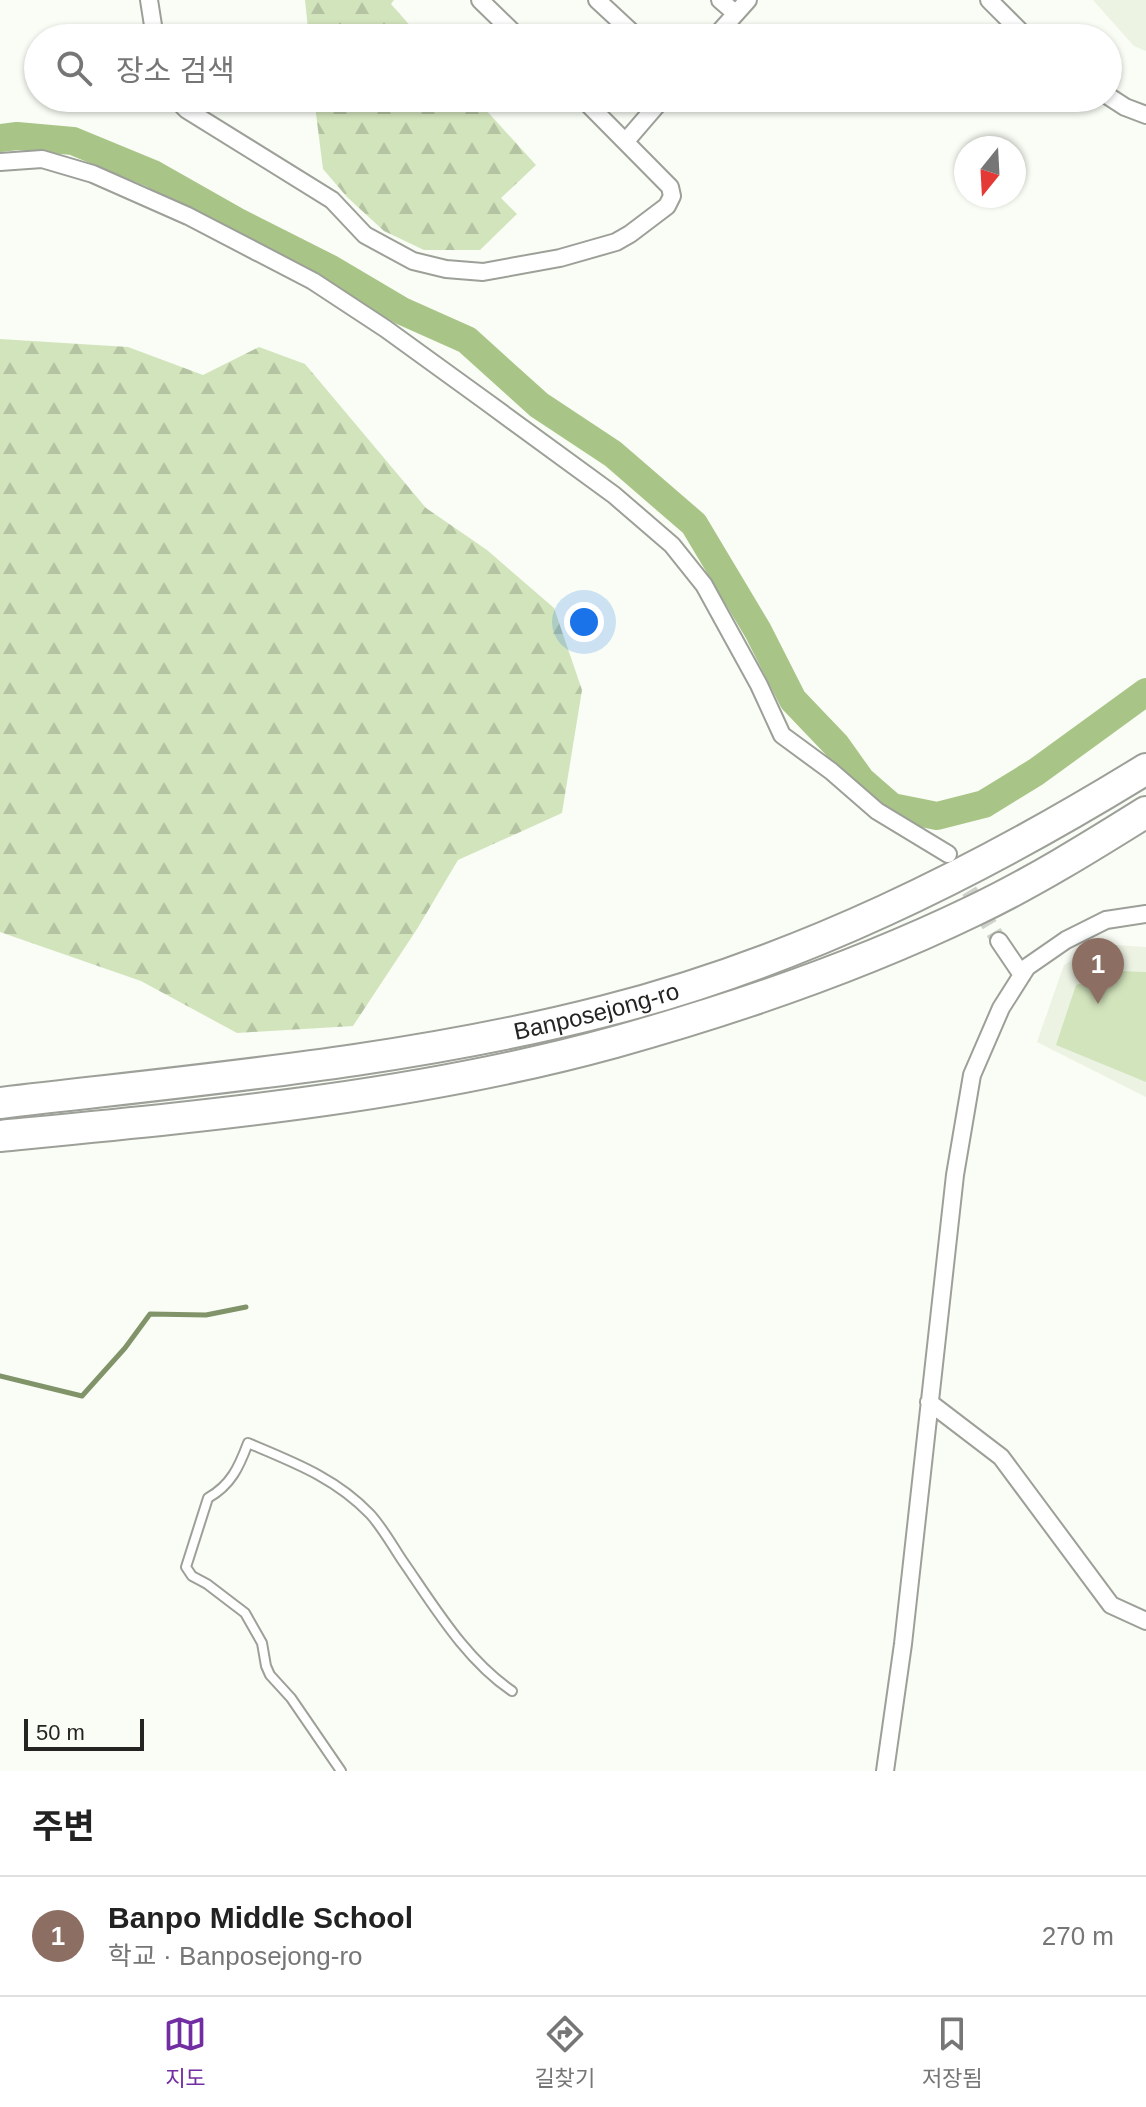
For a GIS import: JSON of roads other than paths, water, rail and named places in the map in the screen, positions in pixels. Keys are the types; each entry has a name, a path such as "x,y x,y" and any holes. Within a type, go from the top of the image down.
{"highway":[{"name":"Banposejong-ro","path":"0,1103 376,1058 620,1007 731,974 837,933 963,874 1076,812 1146,769"},
{"name":"Banposejong-ro","path":"0,1136 154,1121 380,1091 480,1073 614,1042 846,966 974,911 1092,846 1146,812"}],"street":[{"path":"149,0 153,24"},
{"path":"480,0 505,24"},
{"path":"597,0 623,24"},
{"path":"720,0 735,13"},
{"path":"726,24 748,0"},
{"path":"989,0 1013,24"},
{"path":"1122,105 1146,115"},
{"path":"190,112 332,200 365,235 413,261 446,269 483,272 544,261 616,242 667,206 672,196 670,187 596,112"},
{"path":"626,141 651,112"},
{"path":"0,162 42,159 93,174 188,216 313,281 496,408 614,495 672,545 704,585 759,685 782,735 831,771 877,811 948,854"},
{"path":"885,1771 903,1644 955,1175 972,1075 1001,1008 1027,967 1066,940 1106,920 1146,914"},
{"path":"999,941 1022,975"},
{"path":"929,1402 1001,1457 1111,1605 1146,1621"}],"lane":[{"path":"341,1771 291,1698 270,1675 262,1643 245,1613 192,1576 186,1567 208,1498 224,1489 238,1468 248,1443 338,1485 371,1516 454,1634 488,1675 512,1691"}],"waterway":[{"path":"0,138 17,136 73,141 153,174 331,269 402,311 467,340 539,405 613,454 694,524 758,631 793,700 836,745 861,780 892,807 937,816 984,804 1036,772 1146,692"},
{"path":"0,1376 82,1396 125,1348 150,1314 206,1315 246,1307"}],"tunnel":[{"path":"957,870 999,941"}],"place":[{"name":"Banpo Middle School","path":"1098,1004"}]}
